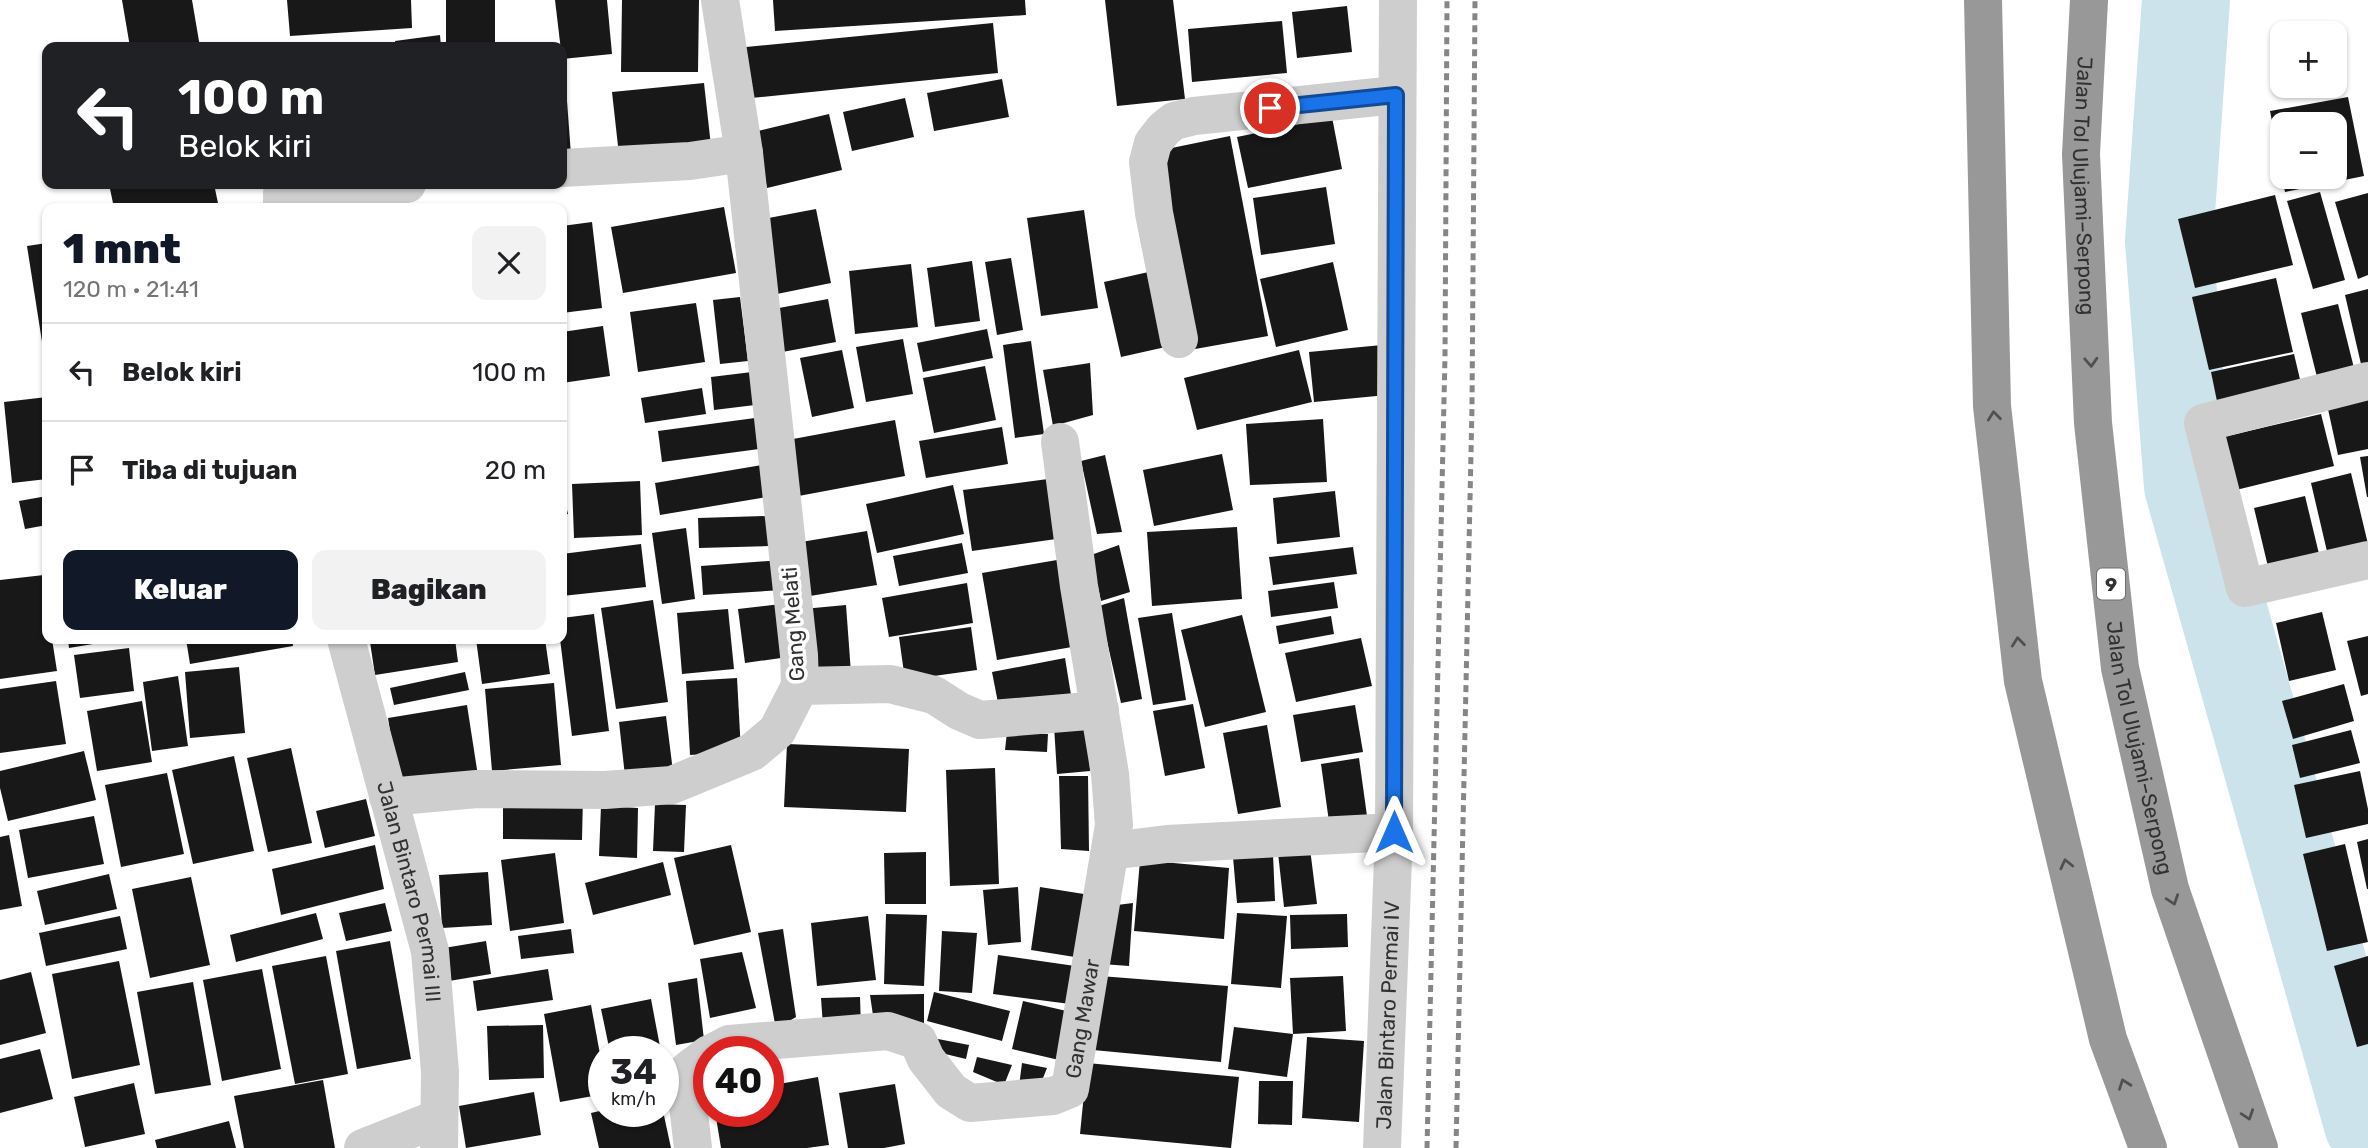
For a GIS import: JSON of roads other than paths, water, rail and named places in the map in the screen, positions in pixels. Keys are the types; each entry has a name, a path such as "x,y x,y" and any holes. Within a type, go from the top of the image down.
{"highway":[{"path":"1983,0 1992,406 2023,681 2108,1039 2148,1148"},
{"name":"Jalan Tol Ulujami–Serpong","path":"2089,0 2081,154 2093,423 2120,668 2169,889 2259,1148"}],"street":[{"path":"567,169 690,161 744,153 720,0"},
{"name":"Jalan Bintaro Permai IV","path":"1382,1148 1394,832 1398,0"},
{"path":"1180,339 1154,213 1148,162 1153,143 1164,129 1174,121 1194,117 1396,95"},
{"name":"Gang Melati","path":"388,797 477,789 624,790 672,785 752,752 777,731 800,687 744,153"},
{"path":"282,195 350,189"},
{"path":"2368,381 2203,423 2245,588 2368,560"},
{"path":"1060,442 1079,586 1110,774 1114,825 1110,851 1167,844 1394,832"},
{"name":"Jalan Bintaro Permai III","path":"347,644 429,951 440,1072 439,1133"},
{"path":"800,687 890,684 934,695 959,711 980,720 1100,710"},
{"name":"Gang Mawar","path":"784,1040 888,1031 918,1041 926,1059 951,1091 970,1103 1053,1096 1070,1089 1110,851"},
{"path":"693,1066 688,1070 687,1097 693,1148"},
{"path":"363,1148 439,1133"}],"waterway":[{"path":"2186,0 2169,241 2188,486 2368,1124"}],"railway":[{"path":"1427,1148 1445,356 1447,0"},
{"path":"1456,1148 1472,407 1475,0"}]}
